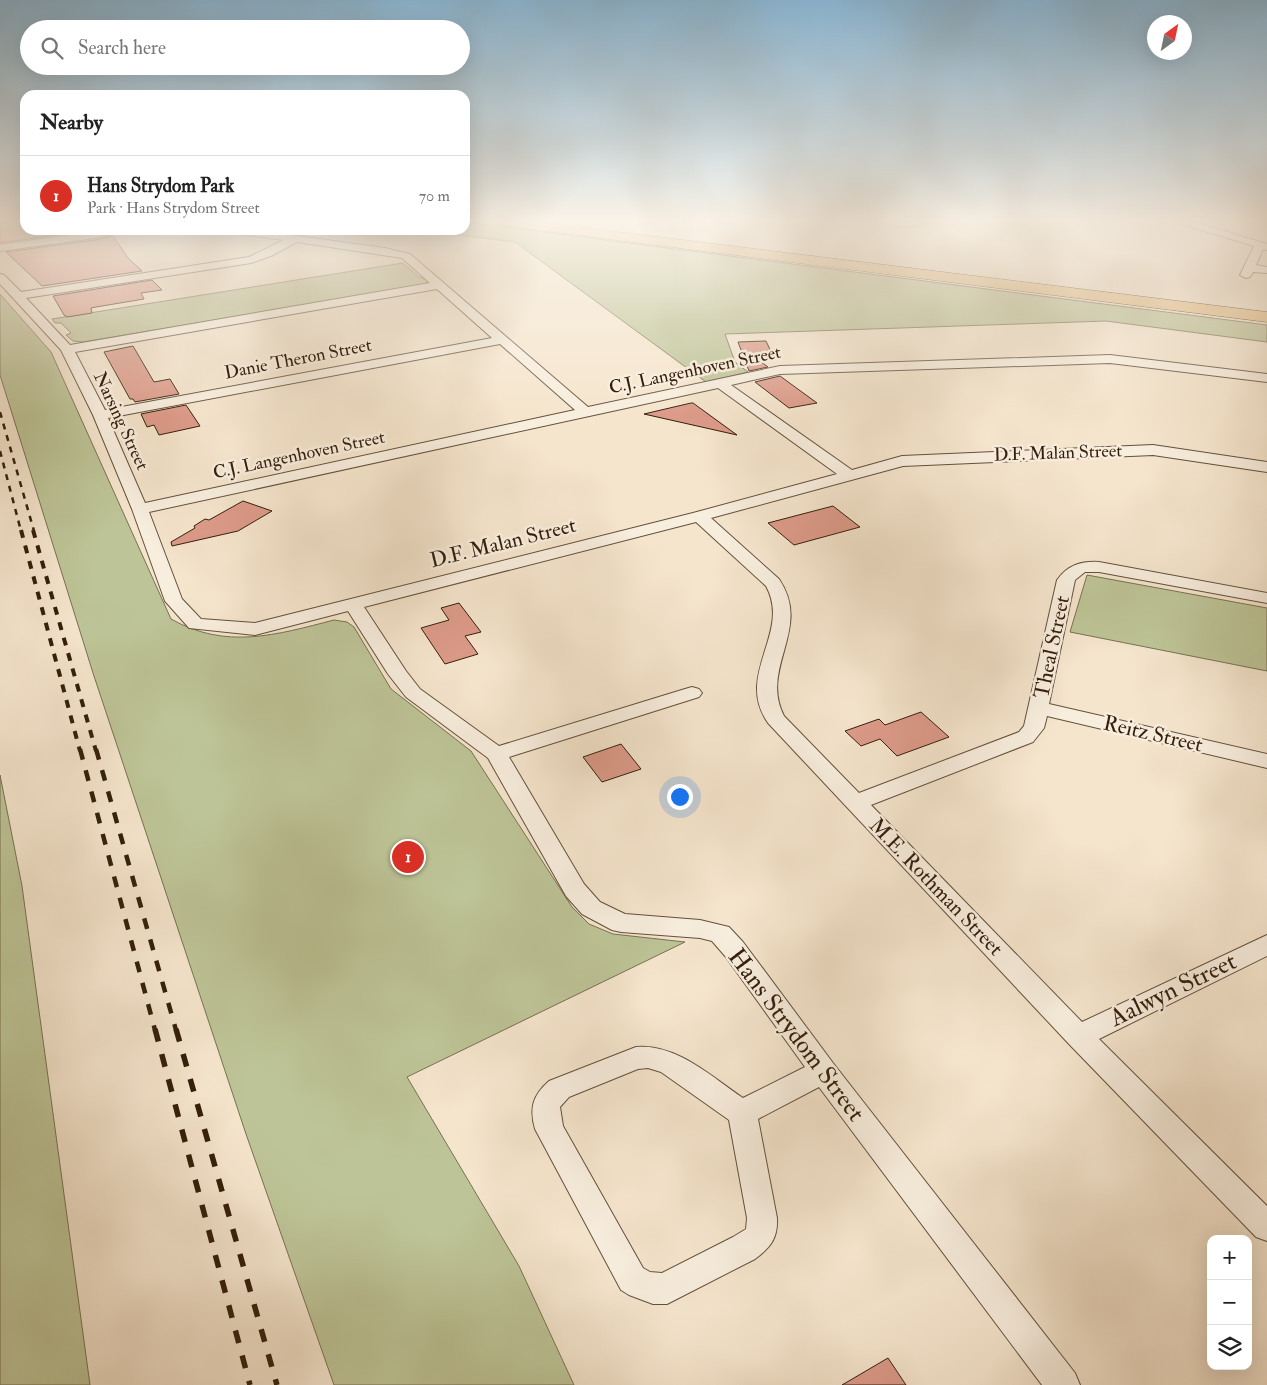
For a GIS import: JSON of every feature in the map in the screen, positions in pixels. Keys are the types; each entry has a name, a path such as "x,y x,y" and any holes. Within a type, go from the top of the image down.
{"highway":[{"path":"1023,287 1267,317"}],"street":[{"name":"Narsing Street","path":"9,287 67,349 100,415 140,509 174,601"},
{"path":"18,296 79,287"},
{"path":"67,349 430,287"},
{"path":"441,287 585,412"},
{"name":"Danie Theron Street","path":"100,415 502,340"},
{"name":"C.J. Langenhoven Street","path":"140,509 720,383 795,369 1110,359 1267,378"},
{"path":"720,383 850,476"},
{"name":"D.F. Malan Street","path":"1155,456 1267,478"},
{"name":"D.F. Malan Street","path":"174,601 196,624 255,630 850,476 882,472 1155,456 1267,467"},
{"name":"M.E. Rothman Street","path":"699,516 773,583 780,594 783,616 765,694 767,708 775,719 1079,1036 1267,1227"},
{"name":"Theal Street","path":"856,803 1026,737 1034,728 1066,580 1077,569 1088,566 1099,567 1267,598"},
{"name":"Hans Strydom Street","path":"354,605 398,674 413,693 496,754 575,890 591,908 621,922 700,929 720,934 734,949 823,1072 1063,1385"},
{"path":"496,754 692,692"},
{"name":"Reitz Street","path":"1038,708 1267,760"},
{"name":"Aalwyn Street","path":"1079,1036 1267,945"},
{"path":"648,1057 669,1063 742,1113 762,1218 762,1230 757,1239 744,1248 667,1288 658,1290 641,1285 632,1279 550,1129 544,1113 545,1104 559,1089 636,1058 648,1057"},
{"path":"742,1113 823,1072"}],"green space":[{"path":"255,287 417,287 83,342 73,341 66,335 71,333 61,323 55,323 52,319"},
{"path":"576,287 968,287 1267,325 1267,342 1106,321 725,334 735,362 748,372 706,382"},
{"path":"0,294 51,352 171,619 191,629 231,637 251,637 292,631 334,620 347,622 354,627 391,689 471,751 572,907 589,924 613,934 685,942 407,1077 519,1266 574,1385 334,1385 246,1134 93,673 0,375"},
{"path":"1087,575 1267,608 1267,671 1070,632"},
{"path":"0,775 22,886 90,1385 0,1385"}],"building":[{"path":"111,287 159,287 162,290 141,293 144,299 91,308 92,313 67,317 53,296"},
{"path":"766,341 775,360 760,361 768,367 749,371 738,342"},
{"path":"133,346 154,382 170,379 179,394 135,402 133,399 130,399 104,352"},
{"path":"780,376 817,403 789,408 755,382"},
{"path":"693,403 737,435 644,414"},
{"path":"186,405 200,426 159,435 154,425 147,427 141,414"},
{"path":"243,501 272,511 238,531 172,546 171,542 195,528 194,526 205,519 209,520"},
{"path":"833,506 860,527 794,545 768,523"},
{"path":"459,603 481,632 465,636 478,654 445,664 421,628 449,620 441,608"},
{"path":"921,712 949,737 897,756 880,739 861,746 845,731 879,719 885,725"},
{"path":"621,744 641,769 602,782 583,757"},
{"path":"888,1358 906,1385 842,1385"}],"railway":[{"path":"0,412 34,531"},
{"path":"0,451 21,531"},
{"path":"21,530 80,751"},
{"path":"33,530 96,751"},
{"path":"80,749 155,1030"},
{"path":"96,749 176,1030"},
{"path":"155,1029 250,1385"},
{"path":"176,1029 277,1385"}],"place":[{"name":"Hans Strydom Park","path":"408,857"}]}
